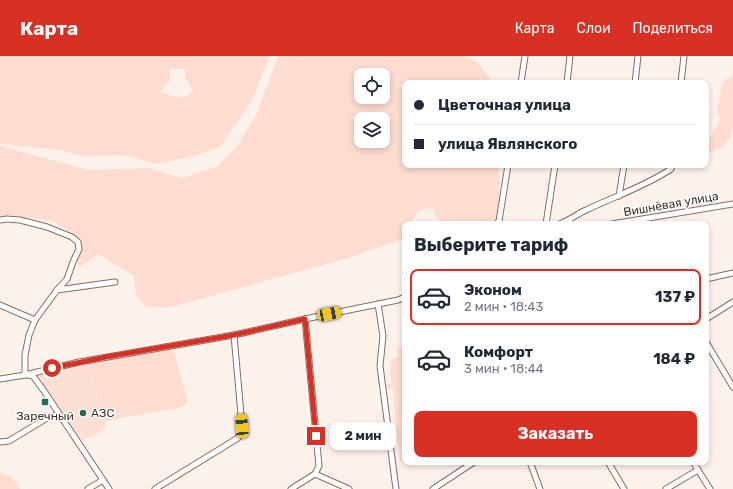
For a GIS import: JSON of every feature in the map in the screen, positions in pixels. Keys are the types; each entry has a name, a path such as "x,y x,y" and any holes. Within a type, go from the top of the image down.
{"street":[{"path":"521,80 525,56"},
{"path":"567,80 570,56"},
{"path":"635,80 638,56"},
{"path":"681,80 684,56"},
{"path":"499,221 508,168"},
{"path":"546,221 555,168"},
{"path":"620,196 624,168"},
{"path":"566,221 662,175 671,168"},
{"name":"Вишнёвая улица","path":"630,221 733,204"},
{"path":"0,220 20,220 47,227 72,237 78,242 79,249 67,279 34,320 25,355 25,375"},
{"path":"709,278 733,273"},
{"path":"57,290 115,282"},
{"path":"0,379 25,375 80,362 234,335 402,298"},
{"path":"709,317 733,302"},
{"path":"378,304 383,336 380,366 396,489"},
{"path":"0,305 34,320"},
{"path":"291,489 315,474 319,466 305,319"},
{"path":"155,489 238,438 242,426 234,335"},
{"path":"709,347 733,387"},
{"path":"25,375 33,376 109,489"},
{"path":"0,442 9,441 47,418 59,414"},
{"path":"433,489 469,465"},
{"path":"531,465 540,489"},
{"path":"610,465 624,489"},
{"path":"695,465 710,489"},
{"path":"666,489 698,470"},
{"path":"315,474 349,489"},
{"path":"88,489 103,480"}],"shaded area":[{"path":"0,56 270,56 252,100 220,147 190,157 157,164 123,155 84,156 60,150 0,143","holes":["170,69 185,69 185,77 193,91 181,97 160,92 170,80"]},
{"path":"278,56 465,56 478,62 490,78 490,80 402,80 402,168 498,168 499,203 493,221 439,221 432,208 424,209 416,214 412,221 402,221 402,239 348,258 168,308 146,306 136,295 133,275 98,254 80,267 77,261 82,250 81,239 53,221 9,215 0,217 0,146 89,170 148,168 182,178 216,167 237,146 256,116"},
{"path":"733,73 733,132 722,147 709,152 709,140 720,119 717,111 722,84 727,78 731,78"},
{"path":"402,346 402,462 400,462 393,389 387,389 385,385 391,383 390,362 398,356 397,348"},
{"path":"173,349 188,402 176,409 105,421 88,364"},
{"path":"88,364 106,426 97,435 81,440 39,378 41,374"},
{"path":"0,473 11,476 20,489 0,489"}],"place":[{"name":"Заречный","path":"45,402"},
{"name":"АЗС","path":"83,413"}],"route":[{"path":"52,368 234,335 305,319 316,436"}]}
